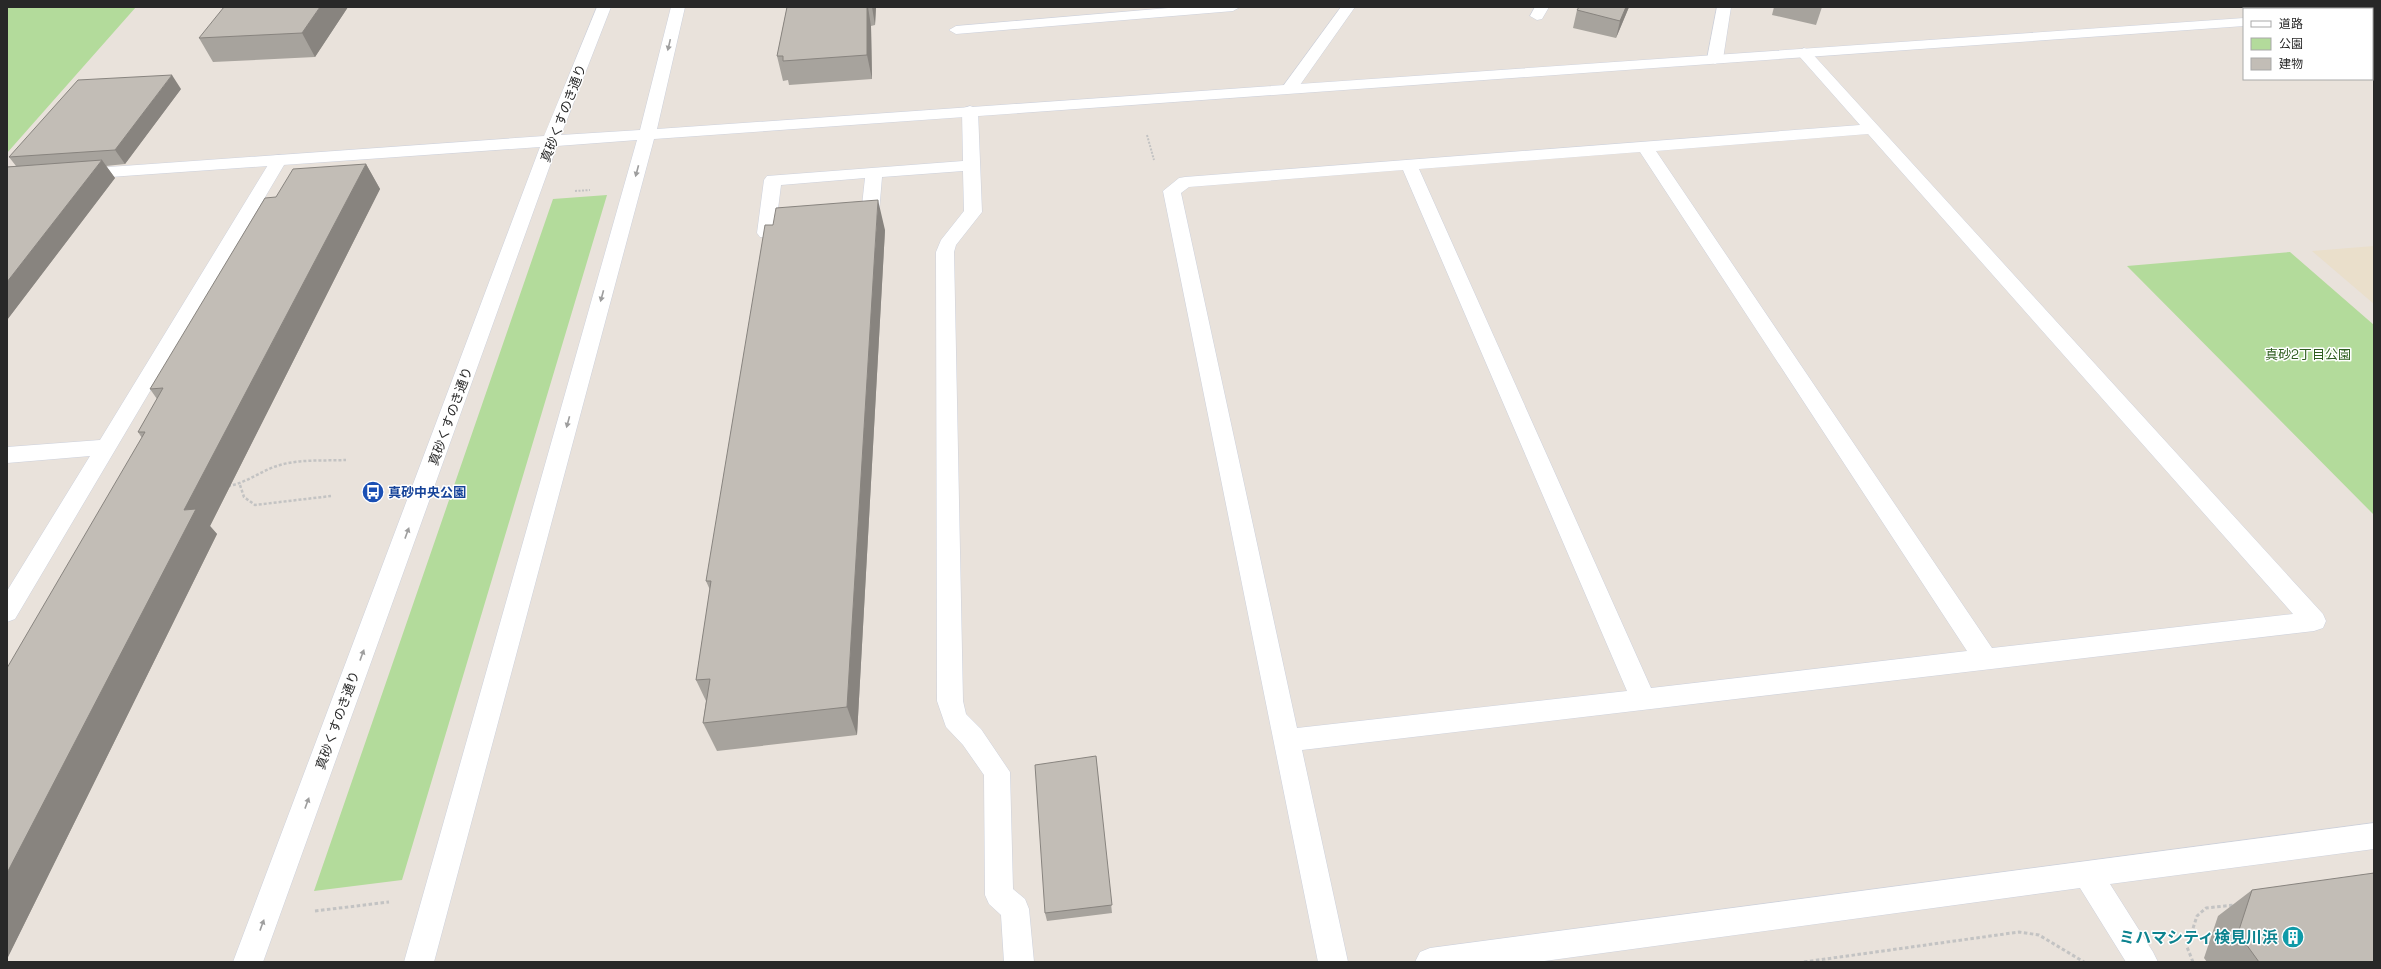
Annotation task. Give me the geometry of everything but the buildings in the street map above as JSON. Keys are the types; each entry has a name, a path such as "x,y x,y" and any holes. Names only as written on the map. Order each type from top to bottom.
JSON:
{"street":[{"name":"真砂くすのき通り","path":"248,962 551,140 604,7"},
{"path":"419,962 647,134 678,7"},
{"path":"956,30 1233,7"},
{"path":"1289,89 1348,7"},
{"path":"1715,59 1724,7"},
{"path":"62,176 551,140 2243,22"},
{"path":"1286,741 2314,621 1804,53"},
{"path":"970,111 973,212 947,244 945,252 950,701 956,719 972,737 996,772 999,895 1015,909 1018,962"},
{"path":"1333,962 1172,191 1185,182 1409,166 1872,129"},
{"path":"1645,147 1986,659"},
{"path":"7,612 279,160"},
{"path":"766,232 773,180 972,165"},
{"path":"1409,166 1643,699"},
{"path":"869,224 874,172"},
{"path":"7,455 106,447"},
{"path":"1430,962 2374,836"},
{"path":"2087,874 2143,962"}],"path":[{"path":"570,191 592,190"},
{"path":"224,487 240,485 260,472 282,464 346,460"},
{"path":"240,485 244,497 255,504 331,496"},
{"path":"312,911 396,901"},
{"path":"2192,962 2187,947 2197,916 2206,908 2236,904"},
{"path":"1804,962 2019,932 2038,935 2084,962"}],"shaded area":[{"path":"2374,246 2374,304 2312,251"}],"green space":[{"path":"7,7 136,7 7,153"},
{"path":"607,195 402,880 314,891 553,199"},
{"name":"真砂2丁目公園","path":"2290,252 2374,325 2374,515 2127,266"}],"place":[{"name":"真砂中央公園","path":"373,492"},
{"name":"ミハマシティ検見川浜","path":"2293,937"}]}
